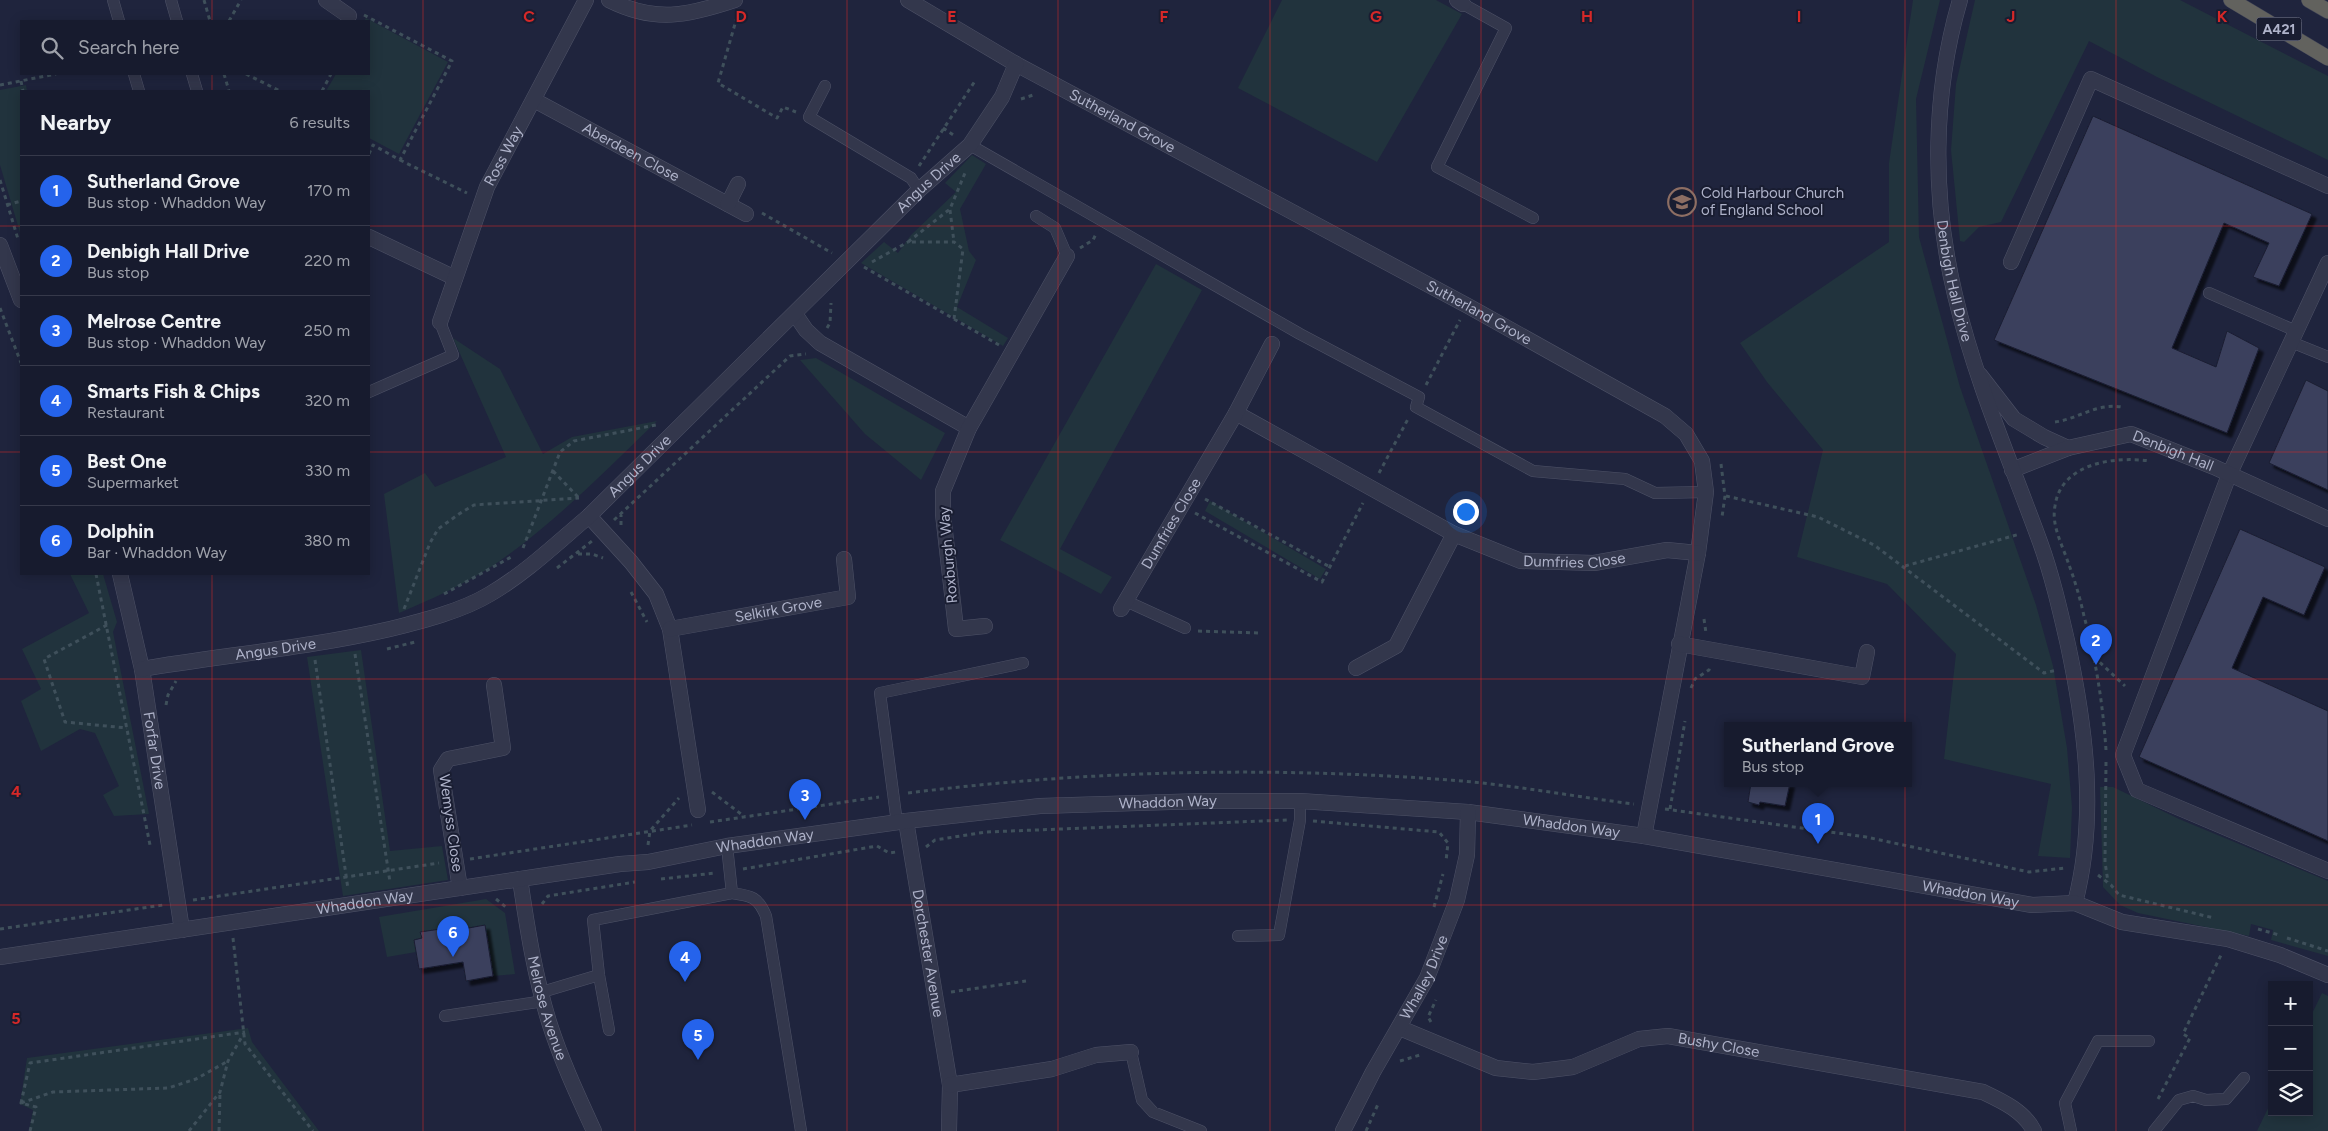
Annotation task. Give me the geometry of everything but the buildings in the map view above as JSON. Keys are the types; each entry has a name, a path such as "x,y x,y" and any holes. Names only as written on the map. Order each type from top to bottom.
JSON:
{"highway":[{"name":"A421","path":"2230,0 2328,58"},
{"name":"A421","path":"2309,0 2328,11"}],"street":[{"name":"Ross Way","path":"440,322 487,187 586,0"},
{"path":"609,0 631,11 667,16 737,5"},
{"name":"Sutherland Grove","path":"908,0 936,6 1016,64 1468,306 1665,416 1686,434 1702,461 1706,492 1698,553 1644,836"},
{"name":"Denbigh Hall Drive","path":"1960,0 1951,29 1940,96 1938,163 1944,236 1955,297 1976,370 2035,530 2060,612 2079,694 2087,772 2084,862 2075,903"},
{"path":"332,2 354,19"},
{"name":"Angus Drive","path":"142,669 353,638 427,620 489,595 535,562 589,516 849,260 915,184 970,145 1002,97 1016,64"},
{"path":"2011,262 2092,79 2328,186"},
{"name":"Aberdeen Close","path":"534,100 746,214"},
{"path":"728,204 738,184"},
{"path":"370,237 455,278"},
{"path":"0,245 20,297"},
{"name":"Roxburgh Way","path":"985,626 956,629 943,514 943,491 951,467 969,428 1067,256"},
{"path":"2328,262 2229,475 2123,755 2137,790 2328,871"},
{"path":"795,314 806,330 820,343 969,428"},
{"name":"Dumfries Close","path":"1123,605 1236,413 1272,344"},
{"path":"1976,370 2014,419 2044,437 2068,448"},
{"name":"Dumfries Close","path":"1236,413 1454,534 1521,561 1594,562 1667,550 1698,553"},
{"name":"Denbigh Hall","path":"2012,470 2068,448 2132,434 2328,519"},
{"path":"589,516 631,562 656,594 670,629 695,794 691,813"},
{"path":"1356,668 1396,646 1454,534"},
{"name":"Selkirk Grove","path":"670,629 848,597 844,559"},
{"name":"Forfar Drive","path":"120,575 142,669 182,930"},
{"path":"1680,644 1862,677 1867,652"},
{"name":"Wemyss Close","path":"460,888 441,770 448,759 503,748 494,685"},
{"name":"Whaddon Way","path":"0,958 620,864 648,862 727,846 901,822 1040,806 1203,801 1300,802 1468,812 1644,836 2032,905 2075,903 2122,922 2228,939 2280,955 2328,975"},
{"name":"Whalley Drive","path":"1343,1131 1373,1072 1427,978 1457,900 1466,855 1468,812"},
{"name":"Dorchester Avenue","path":"901,822 911,851 950,1084 949,1131"},
{"name":"Melrose Avenue","path":"520,879 525,914 550,1024 568,1073 594,1131"},
{"name":"Bushy Close","path":"1400,1028 1496,1068 1533,1072 1573,1067 1640,1038 1668,1036 1983,1092 2010,1105 2031,1125 2034,1131"},
{"path":"950,1084 1052,1069 1096,1055 1131,1052"}],"lane":[{"path":"113,0 120,20"},
{"path":"171,0 177,20"},
{"path":"1460,2 1506,28 1437,167 1533,218"},
{"path":"134,75 140,90"},
{"path":"192,75 197,90"},
{"path":"825,86 808,117 915,184"},
{"path":"970,145 1104,220 1300,334 1420,397 1416,407 1533,471 1625,479 1655,493 1706,492"},
{"path":"1036,216 1054,228 1067,256"},
{"path":"2209,293 2294,337 2328,357"},
{"path":"370,392 453,355 440,322"},
{"path":"1123,605 1185,628"},
{"path":"901,822 880,693 1023,663"},
{"path":"1238,936 1279,934 1300,820 1300,802"},
{"path":"727,846 732,893"},
{"path":"609,1030 599,975 593,920 732,893 750,896 761,903 766,916 801,1131"},
{"path":"445,1016 543,996 599,975"},
{"path":"2071,1131 2065,1103 2098,1041 2149,1041"},
{"path":"1131,1052 1142,1100 1153,1112 1201,1131"},
{"path":"2154,1131 2179,1100 2193,1096 2206,1100 2226,1100 2244,1078"}],"path":[{"path":"204,0 210,20"},
{"path":"230,20 241,0"},
{"path":"737,5 718,83 777,118 783,107 808,117"},
{"path":"354,19 363,15 452,61 400,160"},
{"path":"0,85 51,75"},
{"path":"224,75 229,90"},
{"path":"248,75 278,90"},
{"path":"323,90 330,75"},
{"path":"21,81 23,90"},
{"path":"915,184 975,81"},
{"path":"1018,100 1030,95 1041,94"},
{"path":"370,144 482,201"},
{"path":"370,152 373,145"},
{"path":"0,180 18,240"},
{"path":"7,205 20,201"},
{"path":"950,209 954,242"},
{"path":"746,214 759,211 834,254 828,261"},
{"path":"1067,256 1093,240 1104,220"},
{"path":"849,260 864,267 908,242"},
{"path":"0,308 20,360"},
{"path":"1451,316 1469,325"},
{"path":"954,320 1012,353"},
{"path":"2047,424 2070,419 2091,409 2122,407"},
{"path":"523,548 560,452 574,441 657,425"},
{"path":"1718,460 1722,467 1725,496 1720,525"},
{"path":"2108,883 2104,862 2107,795 2104,716 2094,657 2082,608 2055,524 2054,507 2063,484 2071,476 2093,464 2125,460 2156,462"},
{"path":"553,471 579,498 589,516"},
{"path":"1190,491 1330,567"},
{"path":"1706,492 1818,517 1874,545 1905,566 2044,673 2072,666"},
{"path":"411,609 403,612 430,543 438,530 474,505 579,498"},
{"path":"1905,566 2035,530"},
{"path":"435,598 504,562 529,544"},
{"path":"577,554 592,554 603,558 609,564"},
{"path":"96,575 151,850"},
{"path":"630,590 649,625"},
{"path":"1691,689 1695,679 1709,670 1713,641 1704,631 1706,610"},
{"path":"107,625 44,660 64,722 128,728"},
{"path":"1185,628 1196,631 1258,633"},
{"path":"353,638 392,898"},
{"path":"312,644 350,905"},
{"path":"2094,657 2125,686"},
{"path":"1670,809 1686,717"},
{"path":"695,794 712,792"},
{"path":"648,848 650,831 681,796 683,806"},
{"path":"686,826 691,813"},
{"path":"658,879 730,871 877,846 889,853 911,851 925,848 935,840 986,832 1300,820 1439,832 1448,843 1446,864 1432,912"},
{"path":"488,896 505,904 512,915 525,914 541,912 542,902 548,896 642,881"},
{"path":"158,896 160,905"},
{"path":"223,937 233,936 245,1044 312,1131"},
{"path":"2156,1104 2190,1038 2183,1034 2228,939"},
{"path":"936,994 1026,981"},
{"path":"219,1131 220,1092 228,1061 245,1032"},
{"path":"21,1103 30,1063 245,1032"},
{"path":"21,1103 53,1092 168,1088 196,1079 228,1061"},
{"path":"189,1131 220,1092"},
{"path":"21,1103 36,1107 30,1131"}],"shaded area":[{"path":"1282,0 1436,0 1462,14 1377,162 1238,88"},
{"path":"1913,0 1940,0 1916,99 1919,237 1960,387 2036,605 2053,666 2067,748 2072,807 2070,858 2038,856 2051,784 1944,759 1956,654 1887,584 1797,557 1823,450 1767,382 1740,343 1889,242 1889,163"},
{"path":"1975,0 2180,0 2328,76 2328,160 2157,77 2089,41 2001,222 1979,227 1964,242 1960,241 1951,150 1956,84"},
{"path":"370,20 448,62 399,154 370,139 370,90 327,90 335,75 370,75"},
{"path":"26,85 27,90 20,90 20,233 0,165 0,90"},
{"path":"972,155 986,164 960,209 969,251 976,260 957,307 1008,338 1003,346 861,263 884,242 898,253 911,235 956,192 945,183"},
{"path":"1156,264 1202,290 1060,549 1112,577 1101,594 1000,540"},
{"path":"453,338 500,369 543,454 572,437 657,421 577,498 513,551 469,580 399,613 384,494 425,473 435,487 506,457"},
{"path":"816,358 945,433 921,480 865,434 800,360"},
{"path":"1210,501 1326,569 1320,579 1205,511"},
{"path":"70,575 103,575 117,622 113,632 149,814 114,816 103,795 119,786 95,733 80,729 41,751 21,701 41,689 22,649 89,613"},
{"path":"361,650 390,851 442,846 448,880 343,896 307,657"},
{"path":"2100,787 2113,787 2179,819 2328,881 2328,956 2271,940 2273,930 2251,924 2249,936 2138,913 2120,905 2103,887"},
{"path":"486,899 505,913 515,974 493,976 484,925 458,929 458,934 441,937 440,929 421,932 422,938 414,940 416,952 387,957 379,917"},
{"path":"2322,993 2328,996 2328,1131 2257,1131 2268,1108 2268,1116 2313,1116 2313,1012"},
{"path":"248,1028 252,1042 319,1131 29,1131 33,1110 20,1104 27,1058"}],"place":[{"name":"Cold Harbour Church of England School","path":"1682,202"},
{"name":"Denbigh Hall Drive","path":"2096,665"},
{"name":"Melrose Centre","path":"805,820"},
{"name":"Sutherland Grove","path":"1818,844"},
{"name":"Dolphin","path":"453,957"},
{"name":"Smarts Fish & Chips","path":"685,982"},
{"name":"Best One","path":"698,1060"}]}
